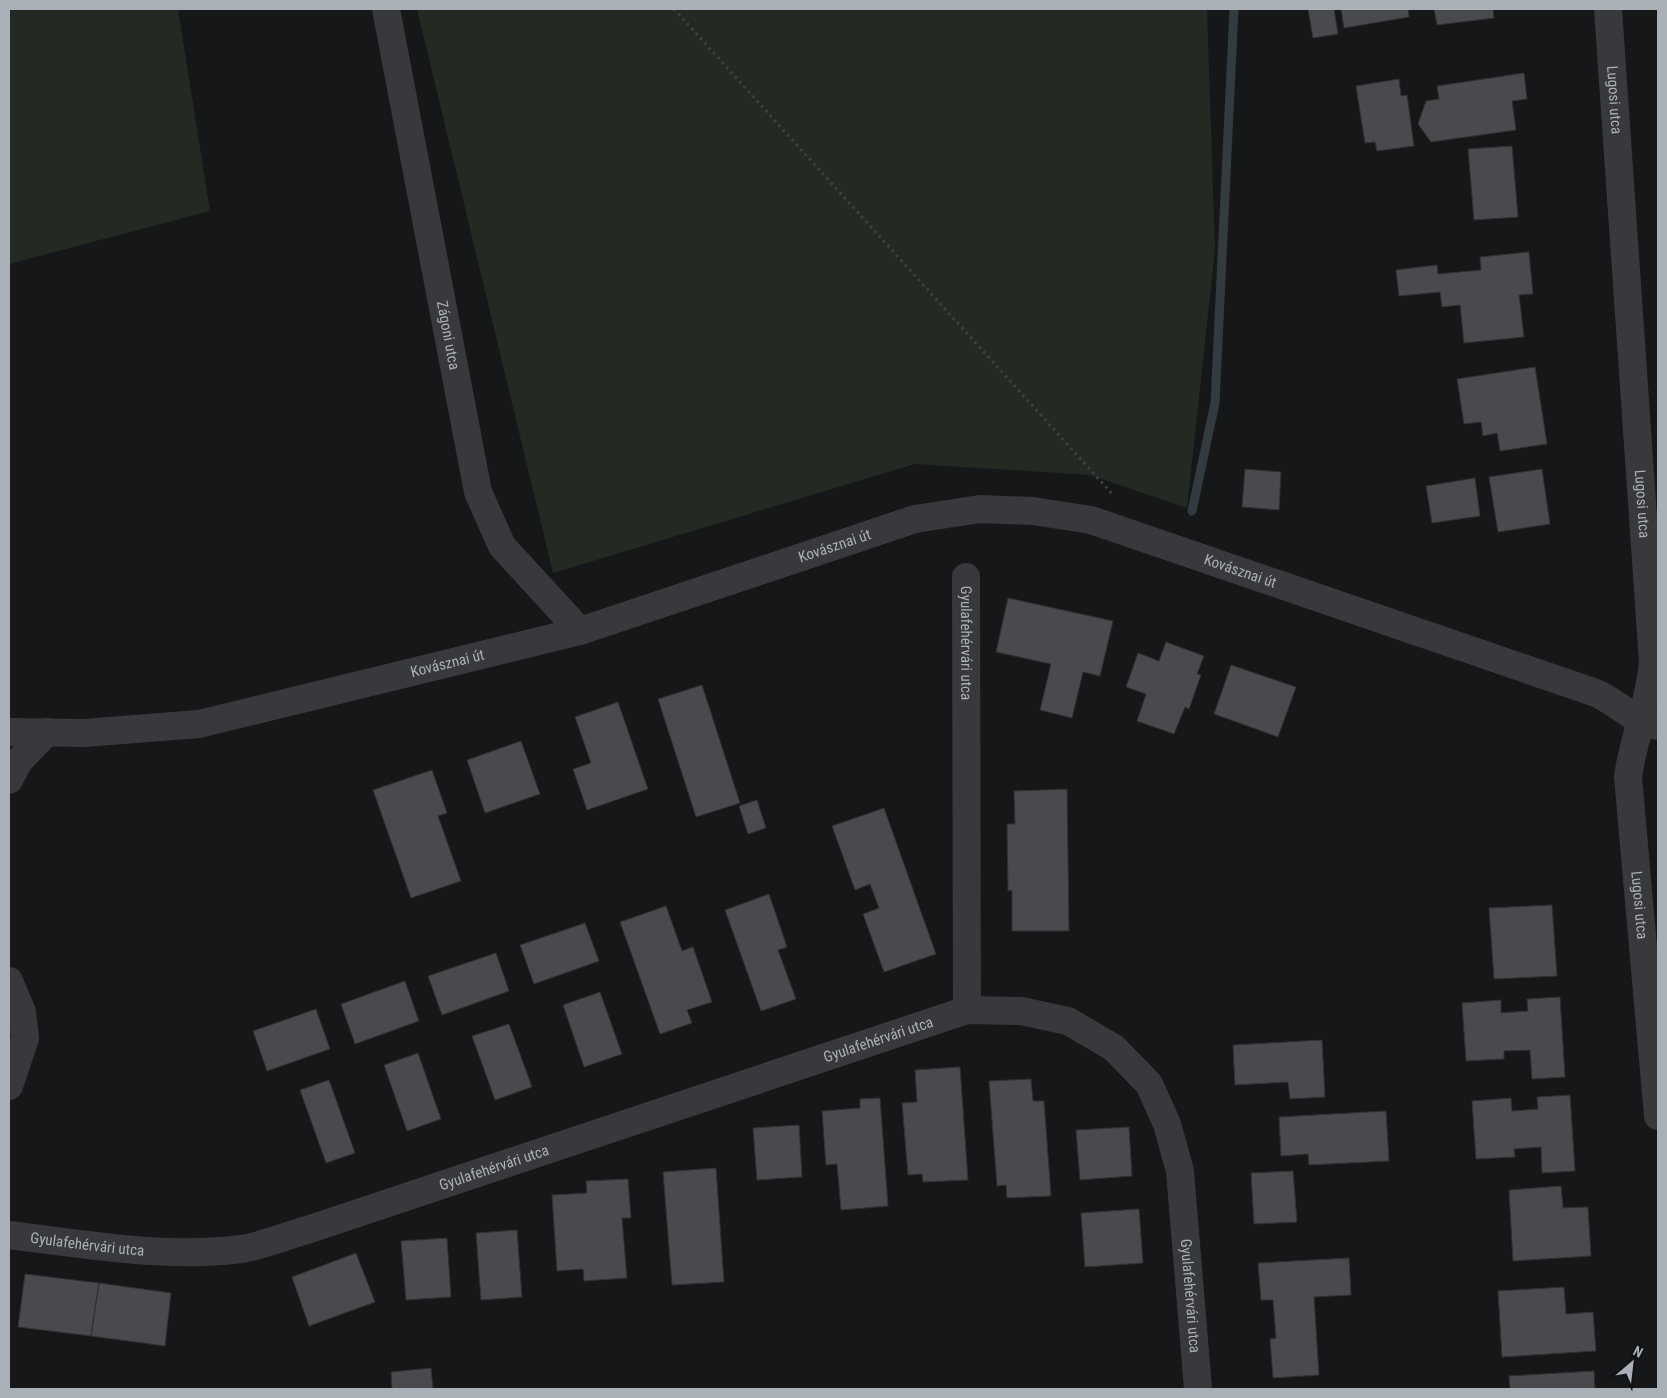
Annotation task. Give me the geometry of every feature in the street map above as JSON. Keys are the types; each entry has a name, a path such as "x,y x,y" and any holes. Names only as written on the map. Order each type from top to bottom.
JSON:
{"street":[{"name":"Zágoni utca","path":"386,9 478,492 502,546 580,631"},
{"name":"Lugosi utca","path":"1608,9 1653,662 1650,724 1631,755 1628,777 1658,1116"},
{"name":"Kovásznai út","path":"9,732 84,733 199,724 580,631 915,519 980,509 1033,511 1091,520 1587,690 1609,699 1650,724"},
{"name":"Gyulafehérvári utca","path":"966,577 967,1010"},
{"path":"9,780 19,762 46,732"},
{"path":"9,981 22,1012 24,1038 9,1086"},
{"name":"Gyulafehérvári utca","path":"9,1235 135,1250 187,1253 242,1248 307,1230 967,1010 1020,1011 1068,1021 1114,1048 1149,1084 1167,1124 1180,1172 1198,1389"}],"path":[{"path":"674,9 1118,500"}],"shaded area":[{"path":"9,9 178,9 210,211 9,264"},
{"path":"417,9 1207,9 1215,250 1187,508 1090,475 915,464 553,573"}],"building":[{"path":"1308,9 1334,9 1338,34 1313,38"},
{"path":"1341,9 1408,9 1409,17 1344,28"},
{"path":"1434,9 1493,9 1494,18 1437,25"},
{"path":"1524,73 1527,99 1512,101 1516,130 1431,142 1418,124 1426,101 1439,99 1437,86"},
{"path":"1399,79 1401,96 1407,95 1414,146 1377,151 1375,142 1365,143 1356,86"},
{"path":"1512,146 1518,217 1474,220 1468,149"},
{"path":"1529,252 1533,294 1519,295 1524,337 1464,343 1460,305 1442,307 1440,292 1399,296 1396,270 1437,265 1438,274 1481,270 1480,257"},
{"path":"1535,367 1547,444 1500,451 1497,433 1483,436 1481,422 1464,424 1457,379"},
{"path":"1245,469 1281,472 1279,510 1242,507"},
{"path":"1542,469 1550,524 1498,532 1489,477"},
{"path":"1475,478 1480,516 1432,523 1426,486"},
{"path":"1008,598 1113,621 1100,676 1083,672 1072,718 1040,710 1051,664 996,652"},
{"path":"1166,642 1204,656 1197,674 1201,675 1189,709 1185,707 1174,734 1137,721 1146,694 1126,687 1138,653 1159,661"},
{"path":"1231,665 1296,687 1278,737 1214,714"},
{"path":"702,685 740,803 696,817 658,699"},
{"path":"618,702 648,789 587,810 573,769 591,763 575,717"},
{"path":"521,741 540,794 485,813 467,760"},
{"path":"432,770 447,813 438,816 461,881 411,898 373,790"},
{"path":"1067,789 1069,931 1012,931 1012,890 1008,891 1007,824 1015,824 1014,791"},
{"path":"757,800 766,828 748,834 739,806"},
{"path":"884,808 936,954 884,972 863,914 879,908 870,884 855,890 832,826"},
{"path":"769,894 787,947 778,950 796,999 761,1011 725,910"},
{"path":"1552,905 1557,976 1494,979 1489,908"},
{"path":"666,906 682,951 693,947 712,1002 687,1010 692,1023 660,1034 620,922"},
{"path":"585,923 599,961 534,984 520,945"},
{"path":"496,953 509,991 442,1015 428,976"},
{"path":"405,981 419,1021 355,1044 341,1004"},
{"path":"600,992 622,1054 584,1067 563,1005"},
{"path":"1560,997 1565,1077 1532,1079 1530,1050 1504,1051 1504,1059 1466,1061 1462,1003 1501,1000 1501,1013 1528,1011 1527,999"},
{"path":"316,1009 330,1049 267,1071 253,1031"},
{"path":"509,1024 532,1087 495,1100 472,1036"},
{"path":"1322,1040 1325,1097 1290,1099 1288,1082 1235,1085 1233,1045"},
{"path":"418,1053 441,1119 407,1131 384,1065"},
{"path":"960,1067 968,1180 923,1182 922,1174 908,1175 902,1103 917,1102 915,1070"},
{"path":"1031,1079 1033,1101 1044,1101 1051,1196 1007,1198 1006,1185 997,1186 989,1081"},
{"path":"329,1080 355,1153 326,1163 300,1090"},
{"path":"1570,1095 1575,1171 1542,1173 1541,1147 1514,1149 1515,1157 1476,1159 1472,1101 1511,1098 1512,1111 1538,1109 1537,1097"},
{"path":"880,1098 888,1206 841,1210 837,1164 826,1165 822,1111 860,1108 860,1099"},
{"path":"1386,1111 1389,1161 1309,1165 1308,1154 1281,1156 1279,1117"},
{"path":"799,1125 802,1177 757,1180 753,1128"},
{"path":"1129,1127 1132,1176 1080,1180 1076,1130"},
{"path":"716,1168 724,1282 672,1285 663,1172"},
{"path":"1293,1171 1297,1222 1254,1224 1251,1173"},
{"path":"628,1179 631,1218 622,1218 627,1278 584,1281 583,1269 557,1271 552,1195 587,1193 586,1181"},
{"path":"1561,1186 1563,1208 1588,1207 1591,1256 1513,1261 1509,1190"},
{"path":"1139,1209 1143,1263 1085,1267 1081,1213"},
{"path":"517,1230 522,1297 481,1300 476,1233"},
{"path":"447,1238 451,1297 406,1300 401,1241"},
{"path":"356,1253 375,1302 309,1326 292,1277"},
{"path":"1349,1258 1351,1295 1314,1297 1319,1375 1273,1378 1270,1339 1276,1338 1273,1300 1261,1300 1258,1263"},
{"path":"25,1274 99,1283 91,1336 18,1327"},
{"path":"99,1283 171,1293 165,1346 91,1336"},
{"path":"1564,1287 1566,1314 1593,1312 1596,1351 1502,1357 1498,1291"},
{"path":"431,1368 433,1389 392,1389 391,1372"},
{"path":"1594,1371 1595,1389 1510,1389 1509,1376"}],"waterway":[{"path":"1192,511 1215,403 1234,9"}]}
